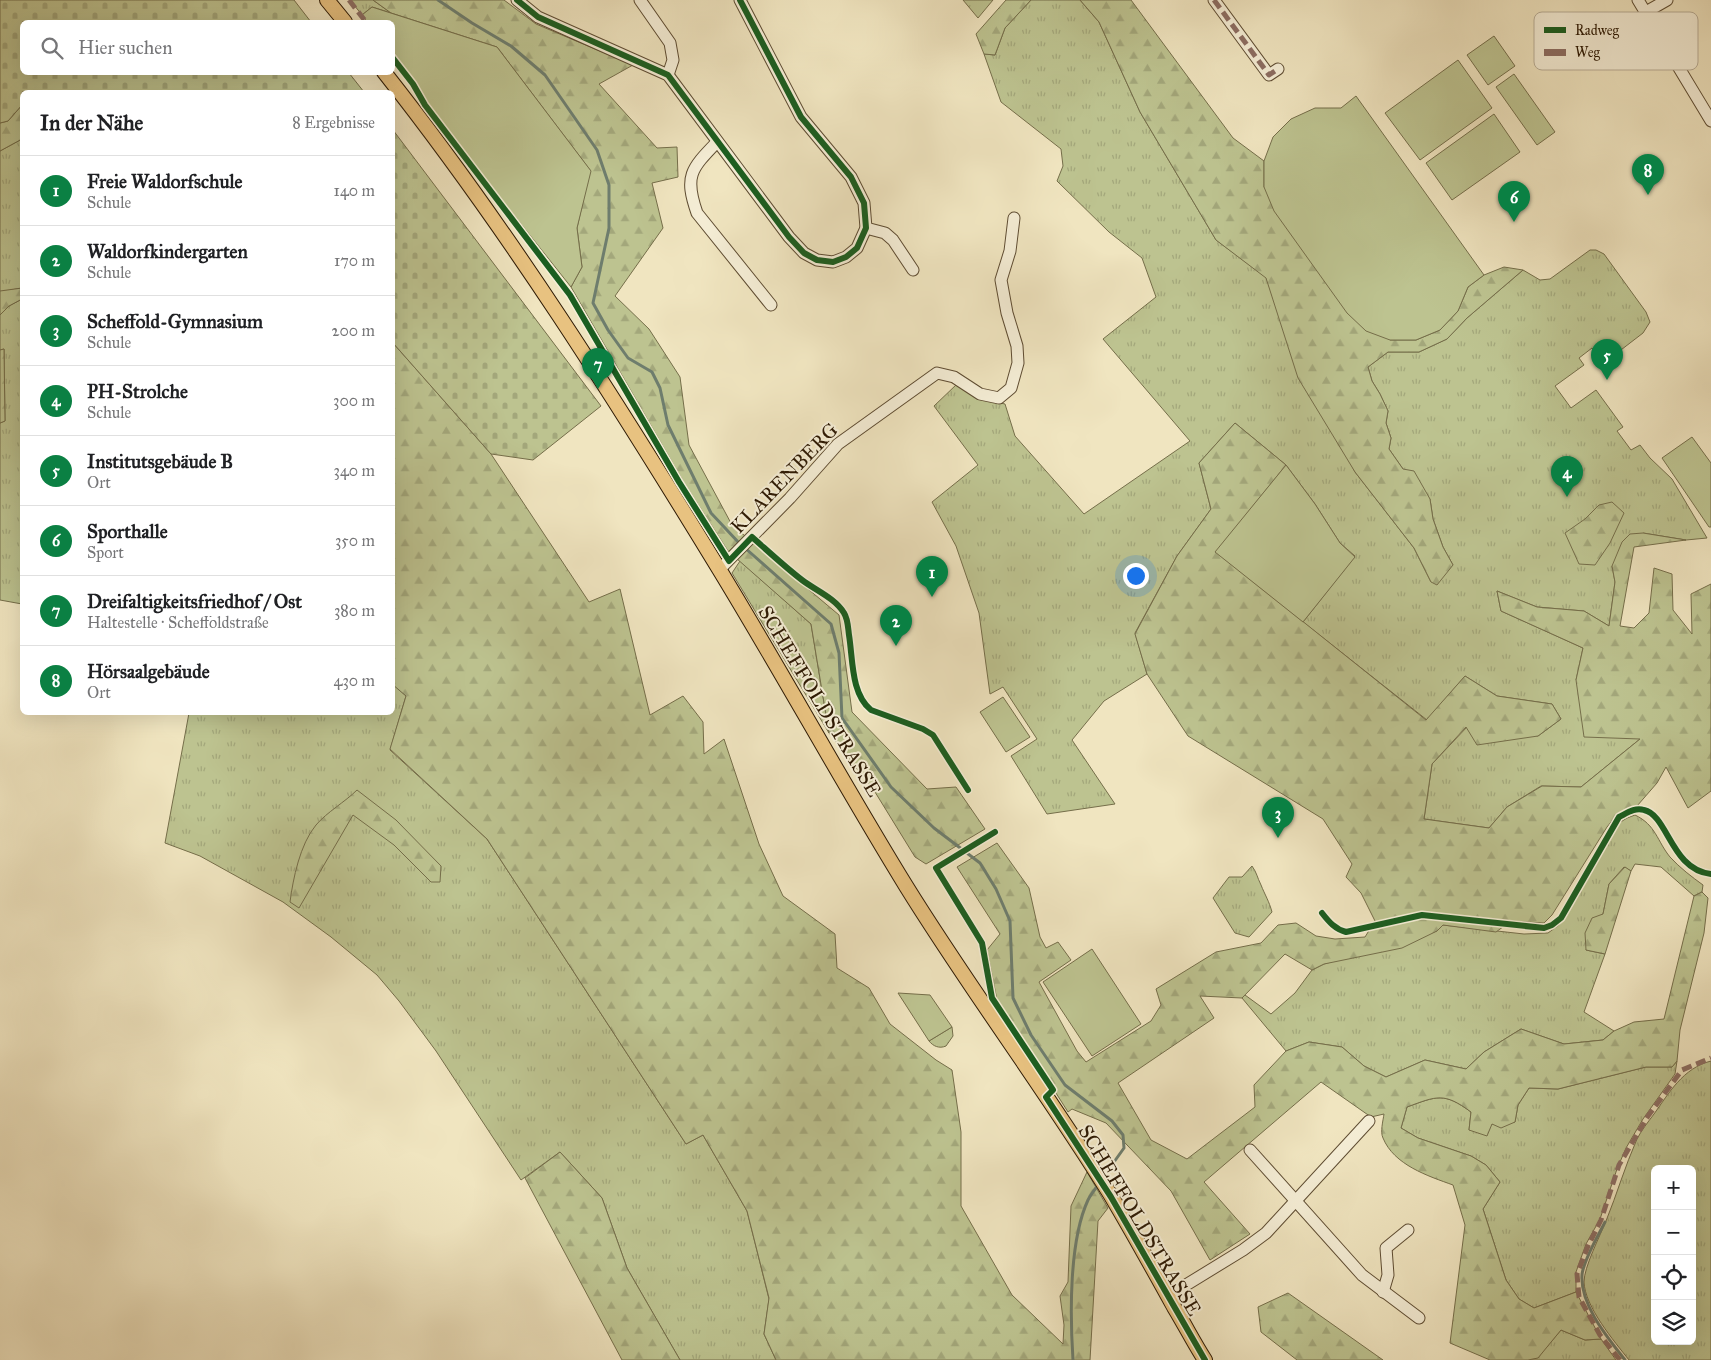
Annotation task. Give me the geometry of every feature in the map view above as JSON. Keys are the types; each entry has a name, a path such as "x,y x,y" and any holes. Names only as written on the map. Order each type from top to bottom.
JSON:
{"main road":[{"path":"327,0 342,20"},
{"name":"SCHEFFOLDSTRASSE","path":"386,75 422,121 553,306 724,566 906,885 975,994 1046,1096 1111,1196 1205,1360"}],"street":[{"path":"517,0 538,17 668,75 716,142 789,237 804,253 817,260 833,262 846,257 857,248 866,228 864,203 851,177 801,117 740,0"},
{"path":"640,0 670,43 673,60 668,75"},
{"path":"1214,0 1269,75 1278,69"},
{"path":"1638,0 1646,12 1667,0"},
{"path":"1681,70 1711,121"},
{"path":"716,142 697,163 689,180 696,214 771,306"},
{"name":"KLARENBERG","path":"724,566 790,498 838,444 937,373 954,377 980,394 999,398 1011,388 1018,363 1017,346 1006,312 1001,280 1010,251 1014,218"},
{"path":"866,228 885,233 893,240 913,270"},
{"path":"1168,1296 1243,1250 1266,1233 1370,1121"},
{"path":"1250,1150 1362,1275 1419,1318"},
{"path":"1383,1292 1388,1275 1386,1248 1408,1230"}],"green space":[{"path":"0,0 294,0 309,20 20,20 20,75 351,75 362,90 20,90 20,107 8,121 0,123"},
{"path":"350,0 373,0 391,13 372,7 362,15"},
{"path":"373,0 504,0 536,24 633,65 599,84 657,148 677,147 678,177 652,183 663,228 615,296 649,329 680,377 689,445 732,525 839,615 852,712 927,789 956,787 985,829 926,864 915,857 875,792 829,733 811,624 728,551 683,481 571,287 582,267 577,228 590,170 497,47 391,13"},
{"path":"963,0 993,0 978,18"},
{"path":"1006,0 1031,0 1005,28 995,55 984,54 976,34"},
{"path":"1031,0 1080,0 1099,22 1140,112 1216,240 1266,277 1279,315 1355,472 1414,548 1431,582 1453,565 1443,547 1433,519 1430,499 1403,469 1389,449 1391,438 1386,423 1388,411 1372,381 1368,367 1388,352 1419,352 1447,339 1467,318 1523,270 1540,280 1550,279 1590,250 1596,250 1604,254 1646,312 1650,322 1643,333 1604,363 1592,348 1579,358 1584,365 1555,386 1571,408 1596,390 1623,427 1617,431 1631,450 1640,445 1650,458 1672,479 1707,538 1686,540 1643,533 1612,566 1615,582 1609,626 1584,611 1537,607 1497,591 1501,611 1583,648 1576,680 1640,739 1581,787 1541,786 1507,807 1489,828 1424,819 1432,764 1467,727 1538,736 1561,719 1552,704 1497,696 1465,676 1427,720 1303,622 1355,556 1340,543 1315,504 1286,465 1235,423 1199,463 1211,509 1177,556 1135,633 1147,674 1104,701 1072,740 1115,804 1047,814 1011,756 1037,739 1003,687 990,694 979,613 956,546 932,502 978,465 934,406 957,384 978,398 1005,404 1015,436 1084,514 1190,441 1103,339 1156,297 1142,258 1109,232 1057,181 1063,166 1061,149 1001,102 984,54 995,55 1005,28"},
{"path":"1080,0 1131,0 1233,138 1264,161 1264,187 1390,340 1416,340 1440,330 1458,311 1468,287 1484,275 1504,267 1523,270 1467,318 1447,339 1419,352 1388,352 1368,367 1372,381 1388,411 1386,423 1391,438 1389,449 1403,469 1414,471 1430,499 1433,519 1443,547 1453,565 1437,585 1431,582 1414,548 1355,472 1298,378 1266,278 1216,240 1140,112 1099,22"},
{"path":"372,7 497,47 591,171 577,228 582,267 571,287 429,108 395,60 395,20 366,20 362,15"},
{"path":"1494,36 1515,66 1488,85 1467,55"},
{"path":"1458,60 1492,108 1420,160 1385,113"},
{"path":"1514,74 1555,132 1537,145 1496,87"},
{"path":"1356,96 1484,275 1468,287 1458,311 1440,330 1416,340 1390,340 1366,331 1347,313 1274,211 1264,187 1264,161 1273,137 1291,119 1315,108 1341,108"},
{"path":"20,107 20,140 0,151 0,123 8,121"},
{"path":"1494,114 1520,152 1452,200 1426,163"},
{"path":"395,133 601,406 533,460 491,454 395,345"},
{"path":"20,140 20,288 0,292 0,151"},
{"path":"20,288 20,300 9,306 0,315 0,291"},
{"path":"20,300 20,604 0,600 0,423 5,421 4,349 0,350 0,315 9,306"},
{"path":"395,345 491,454 589,602 620,589 650,715 683,696 703,722 704,754 724,739 759,844 783,896 835,934 837,968 869,988 890,1024 936,1060 952,1070 961,1132 961,1206 1012,1295 1063,1344 1064,1325 1060,1296 1068,1282 1071,1206 1087,1172 1108,1208 1098,1221 1090,1360 776,1360 764,1334 769,1298 747,1211 703,1135 686,1144 487,839 390,749 406,696 395,687"},
{"path":"4,349 5,421 0,423 0,350"},
{"path":"1235,423 1286,465 1216,552 1426,720 1465,676 1497,696 1552,704 1561,719 1538,736 1477,745 1466,727 1432,764 1424,819 1489,828 1507,807 1542,786 1581,787 1640,739 1584,737 1576,680 1583,648 1501,611 1497,591 1537,607 1584,611 1609,626 1615,582 1612,566 1622,542 1630,534 1643,533 1686,540 1634,547 1620,626 1634,628 1649,613 1654,568 1672,574 1673,610 1692,634 1691,594 1711,584 1711,791 1688,808 1666,767 1657,783 1637,806 1615,817 1607,827 1552,915 1544,923 1511,921 1496,932 1443,925 1437,931 1402,948 1324,964 1312,970 1285,954 1242,998 1200,996 1214,1018 1118,1083 1151,1140 1187,1159 1255,1107 1254,1085 1286,1051 1309,1042 1342,1047 1364,1066 1386,1077 1425,1060 1466,1069 1484,1052 1521,1029 1564,1044 1603,1040 1614,1031 1634,1022 1664,1019 1694,896 1702,892 1708,898 1704,933 1680,1030 1677,1061 1672,1067 1646,1067 1558,1089 1529,1088 1518,1105 1515,1122 1501,1128 1492,1124 1487,1136 1469,1130 1471,1112 1454,1101 1440,1098 1433,1098 1407,1107 1401,1128 1418,1138 1471,1156 1486,1165 1500,1182 1483,1209 1506,1280 1519,1299 1534,1308 1576,1292 1601,1339 1585,1340 1561,1330 1538,1358 1528,1360 1490,1360 1450,1343 1465,1225 1453,1185 1413,1168 1395,1155 1382,1136 1384,1114 1371,1117 1321,1082 1204,1182 1250,1234 1210,1260 1171,1191 1106,1123 1072,1109 1068,1112 997,1000 987,950 1000,934 957,867 997,843 1029,888 1040,937 1046,948 1058,942 1071,960 1039,982 1077,1051 1086,1062 1151,1021 1161,1005 1156,989 1216,952 1261,943 1278,925 1296,923 1316,936 1335,939 1365,937 1375,921 1361,893 1346,877 1352,864 1323,819 1188,736 1147,674 1135,634 1177,556 1211,509 1199,463"},
{"path":"1692,437 1711,463 1711,527 1709,527 1662,458"},
{"path":"1286,465 1315,504 1340,543 1355,557 1303,622 1215,552"},
{"path":"1612,502 1624,513 1610,543 1595,565 1579,564 1565,533 1585,519 1599,505"},
{"path":"740,561 811,624 829,733 732,573"},
{"path":"395,686 406,696 390,750 487,839 686,1144 703,1135 747,1211 769,1299 764,1334 776,1360 680,1360 627,1268 602,1198 560,1152 521,1180 436,1051 377,975 331,937 283,902 200,856 165,843 189,715 395,715"},
{"path":"1003,697 1030,737 1006,752 980,712"},
{"path":"357,790 396,820 441,866 440,882 431,882 394,845 353,815 299,908 290,902 295,873 310,833 320,820"},
{"path":"1635,815 1652,828 1670,857 1703,885 1702,892 1694,896 1661,867 1635,864 1631,871 1624,867 1609,884 1603,914 1586,950 1605,954 1584,1012 1614,1031 1603,1040 1564,1044 1521,1029 1484,1052 1466,1069 1425,1060 1386,1077 1364,1066 1342,1047 1309,1042 1286,1051 1242,998 1245,995 1271,1014 1295,993 1312,970 1324,964 1437,931 1443,925 1524,934 1548,933 1559,925 1619,823"},
{"path":"1252,866 1272,912 1249,937 1235,933 1213,898 1229,877 1242,877"},
{"path":"1625,867 1631,871 1605,954 1586,950 1585,933 1592,918 1603,914 1609,884"},
{"path":"1092,949 1141,1024 1092,1056 1043,982"},
{"path":"898,993 930,995 952,1027 929,1041"},
{"path":"952,1027 953,1036 946,1046 936,1046 929,1041"},
{"path":"1677,1061 1675,1074 1643,1119 1626,1148 1600,1219 1586,1244 1576,1272 1576,1292 1534,1308 1519,1299 1506,1280 1483,1209 1500,1182 1486,1165 1471,1156 1418,1138 1401,1128 1407,1107 1433,1098 1454,1101 1471,1112 1469,1130 1492,1124 1515,1122 1518,1105 1529,1088 1558,1089 1646,1067 1672,1067"},
{"path":"1711,1061 1711,1360 1629,1360 1608,1334 1589,1302 1584,1282 1585,1276 1589,1260 1639,1136 1665,1098 1692,1069"},
{"path":"560,1152 602,1198 627,1268 680,1360 622,1360 525,1178"},
{"path":"1288,1293 1383,1360 1297,1360 1261,1332 1258,1307"},
{"path":"1561,1330 1585,1340 1601,1339 1616,1360 1528,1360 1538,1357"}],"waterway":[{"path":"438,0 511,46 545,75 597,150 609,185 609,228 593,303 608,330 628,358 652,372 660,388 668,425 711,513 740,544"},
{"path":"745,548 831,624 839,653 842,718 891,787 934,828 980,863 996,889 1010,921 1013,998 1031,1035 1065,1085 1112,1121 1123,1135 1124,1148 1104,1176"},
{"path":"1073,1360 1071,1300 1077,1236 1088,1200 1099,1184"},
{"path":"1605,1222 1585,1263 1582,1275 1583,1286 1585,1298 1596,1320 1625,1360"}],"marked path":[{"path":"349,0 364,20"},
{"path":"1214,0 1269,75 1278,69"},
{"path":"1620,1360 1600,1335 1579,1297 1577,1274 1601,1220 1619,1165 1648,1116 1682,1070 1711,1058"}],"cycle path":[{"path":"517,0 538,17 668,75 789,237 804,253 817,260 833,262 846,257 857,248 866,228 864,203 851,177 801,117 740,0"},
{"path":"395,61 413,84 425,105 570,295 679,482 729,561 752,537 807,584 835,603 846,618 856,686 864,703 871,710 923,729 933,735 968,790"},
{"path":"1322,913 1332,925 1346,932 1422,915 1544,928 1561,918 1619,817 1637,809 1652,814 1687,863 1698,870 1711,874"},
{"path":"995,832 936,868 982,943 992,998 1053,1090 1046,1097 1111,1197 1205,1360"}],"place":[{"name":"Hörsaalgebäude","path":"1648,195"},
{"name":"Sporthalle","path":"1514,222"},
{"name":"Institutsgebäude B","path":"1607,380"},
{"name":"Dreifaltigkeitsfriedhof / Ost","path":"598,389"},
{"name":"PH-Strolche","path":"1567,497"},
{"name":"Freie Waldorfschule","path":"932,597"},
{"name":"Waldorfkindergarten","path":"896,646"},
{"name":"Scheffold-Gymnasium","path":"1278,838"}]}
